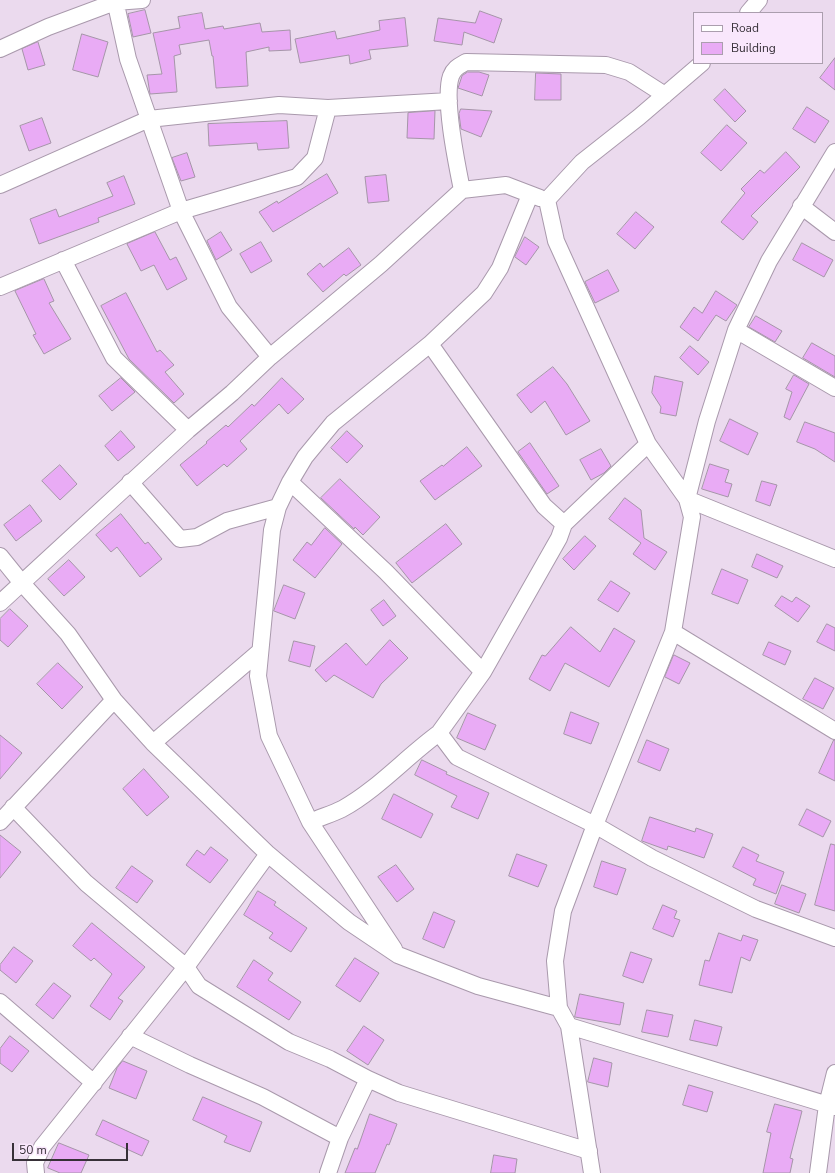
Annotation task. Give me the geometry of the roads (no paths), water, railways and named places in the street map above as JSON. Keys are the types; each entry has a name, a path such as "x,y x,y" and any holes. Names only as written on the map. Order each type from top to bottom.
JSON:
{"street":[{"path":"0,49 48,27 115,1 142,0"},
{"path":"749,12 759,0"},
{"path":"115,1 128,59 181,211 229,307 270,357"},
{"path":"462,190 456,160 449,101 451,77 457,67 466,62 606,65 629,72 665,95"},
{"path":"547,200 582,162 701,64"},
{"path":"0,185 149,119 279,105 328,108 449,101"},
{"path":"0,287 181,211 297,177 314,158 328,108"},
{"path":"687,499 708,421 736,330 769,261 835,152"},
{"path":"0,603 21,582 188,430 232,393 270,357 381,264 462,190 506,185 547,200"},
{"path":"398,955 310,822 269,736 258,676 259,652 272,530 278,507 290,482 305,457 333,423 430,344 484,293 500,268 530,195"},
{"path":"547,200 556,241 648,444 687,499 692,517 673,632 595,825 563,911 554,961 560,1008 569,1026 592,1173"},
{"path":"801,206 835,232"},
{"path":"63,260 114,358 188,430"},
{"path":"736,330 835,388"},
{"path":"430,344 544,506 564,524"},
{"path":"310,822 342,809 377,784 415,751 439,733 483,672 559,538 564,524 648,444"},
{"path":"130,482 180,539 197,538 228,521 278,507"},
{"path":"290,482 386,572 483,672"},
{"path":"687,499 835,559"},
{"path":"0,556 21,582 68,634 114,700 153,743 268,854 349,922 398,955 478,986 560,1008"},
{"path":"673,632 835,730"},
{"path":"153,743 259,652"},
{"path":"0,822 114,700"},
{"path":"439,733 457,757 595,825 652,858 756,909 835,938"},
{"path":"13,807 86,883 186,967 199,986 289,1042 330,1059 399,1093 589,1151"},
{"path":"36,1173 35,1163 42,1147 186,967 268,854"},
{"path":"0,1002 94,1083"},
{"path":"569,1026 831,1106"},
{"path":"130,1036 190,1066 263,1097 340,1138"},
{"path":"818,1173 831,1106 835,1073"},
{"path":"328,1173 340,1138 368,1079"}]}
